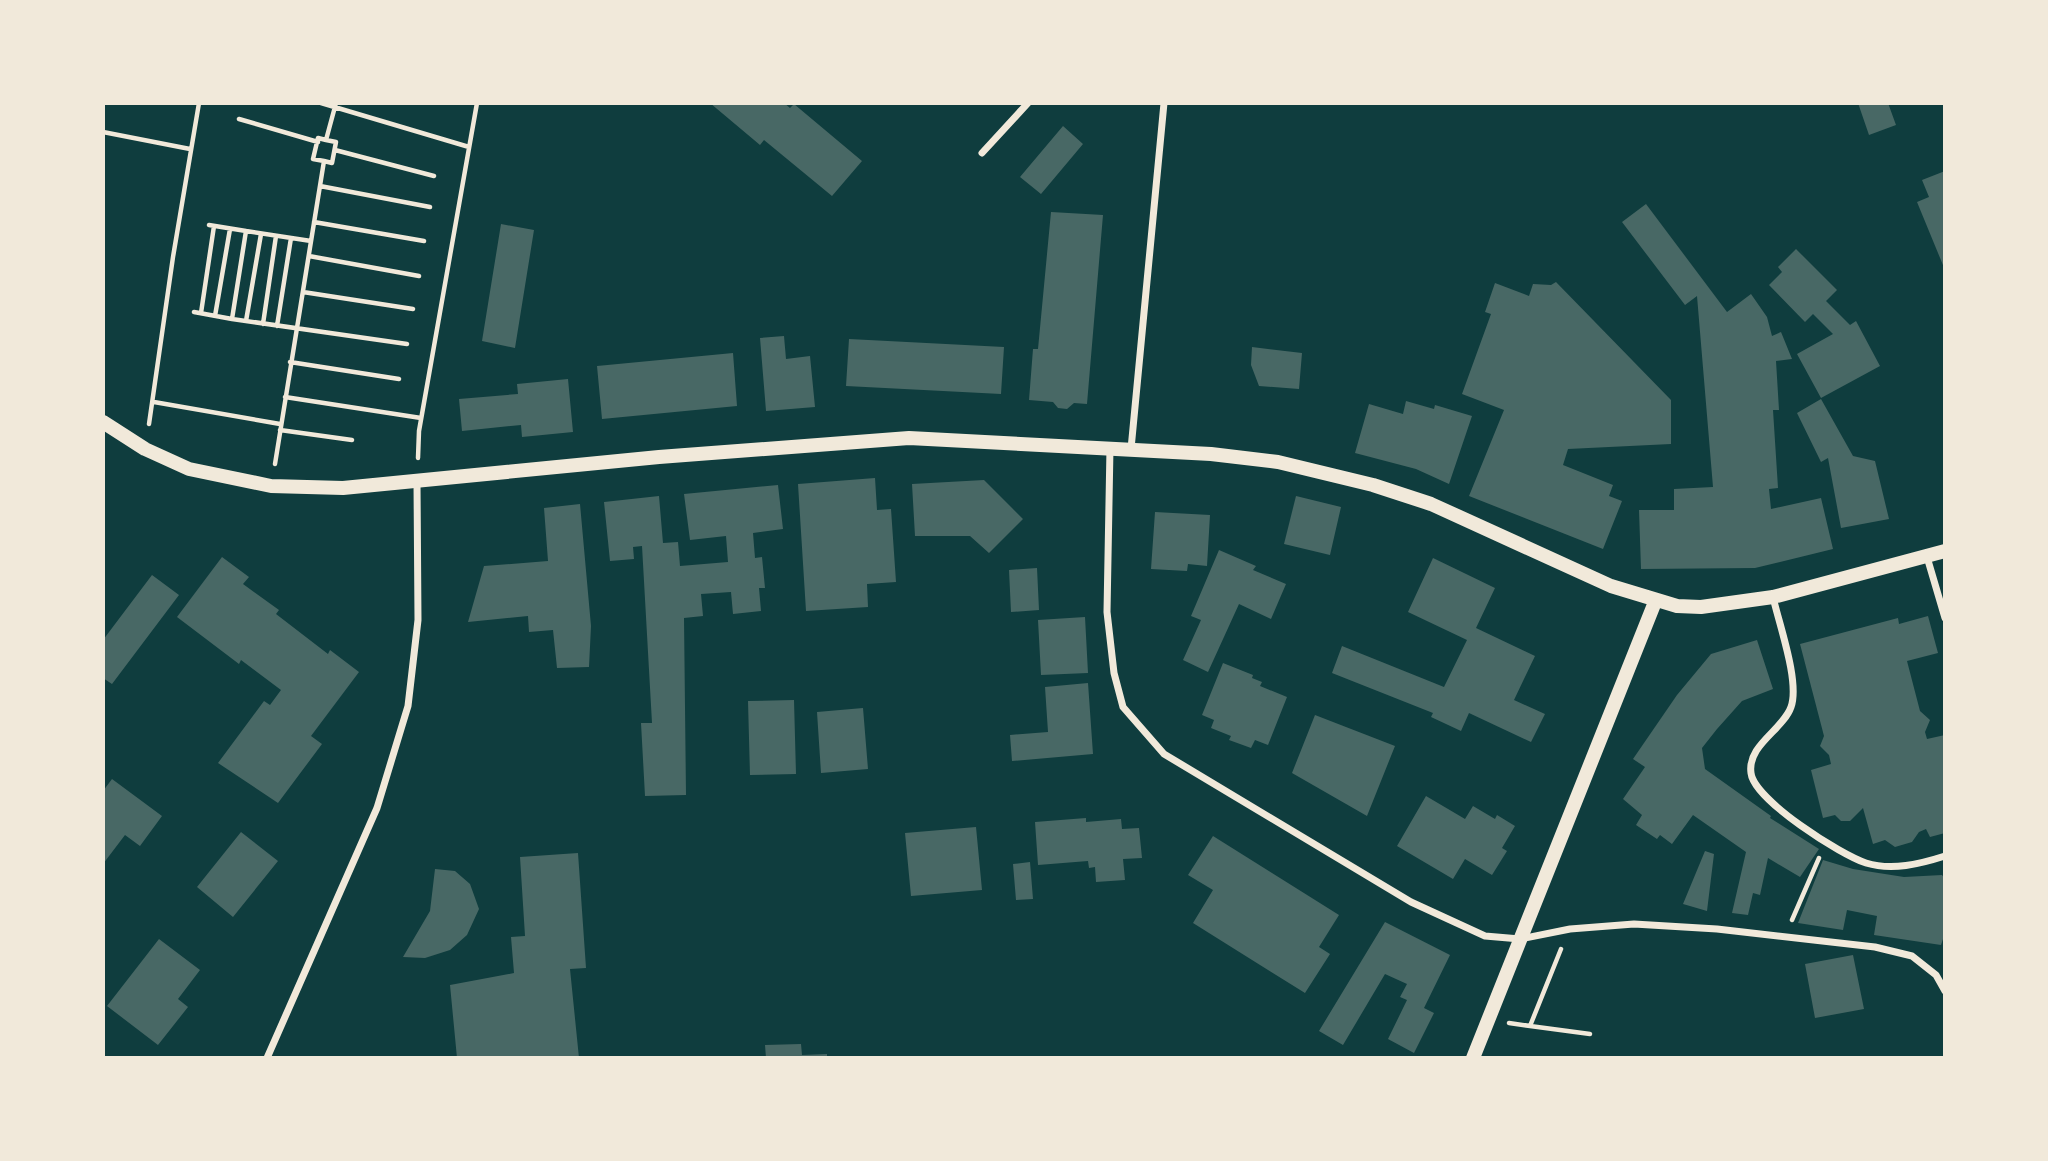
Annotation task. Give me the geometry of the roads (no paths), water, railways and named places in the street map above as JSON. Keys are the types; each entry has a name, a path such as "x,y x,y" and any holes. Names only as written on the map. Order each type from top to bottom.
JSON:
{"main road":[{"path":"103,422 145,449 189,469 271,486 343,488 659,457 909,438 1110,447 1279,462 1373,485 1431,504 1611,586 1655,602 1701,607 1773,597 1945,551"},
{"path":"1473,1058 1655,602"}],"street":[{"path":"982,153 1028,103"},
{"path":"1131,449 1164,103"},
{"path":"1110,447 1107,612 1114,673 1123,707 1147,738 1164,754 1411,902 1485,936 1520,939 1570,929 1634,924 1875,947 1912,956 1936,975 1945,991"},
{"path":"267,1058 377,808 408,706 418,620 418,482"},
{"path":"1927,557 1945,618"},
{"path":"1773,597 1794,690 1791,709 1751,761 1750,775 1761,792 1828,845 1868,863 1913,866 1945,856"}]}
